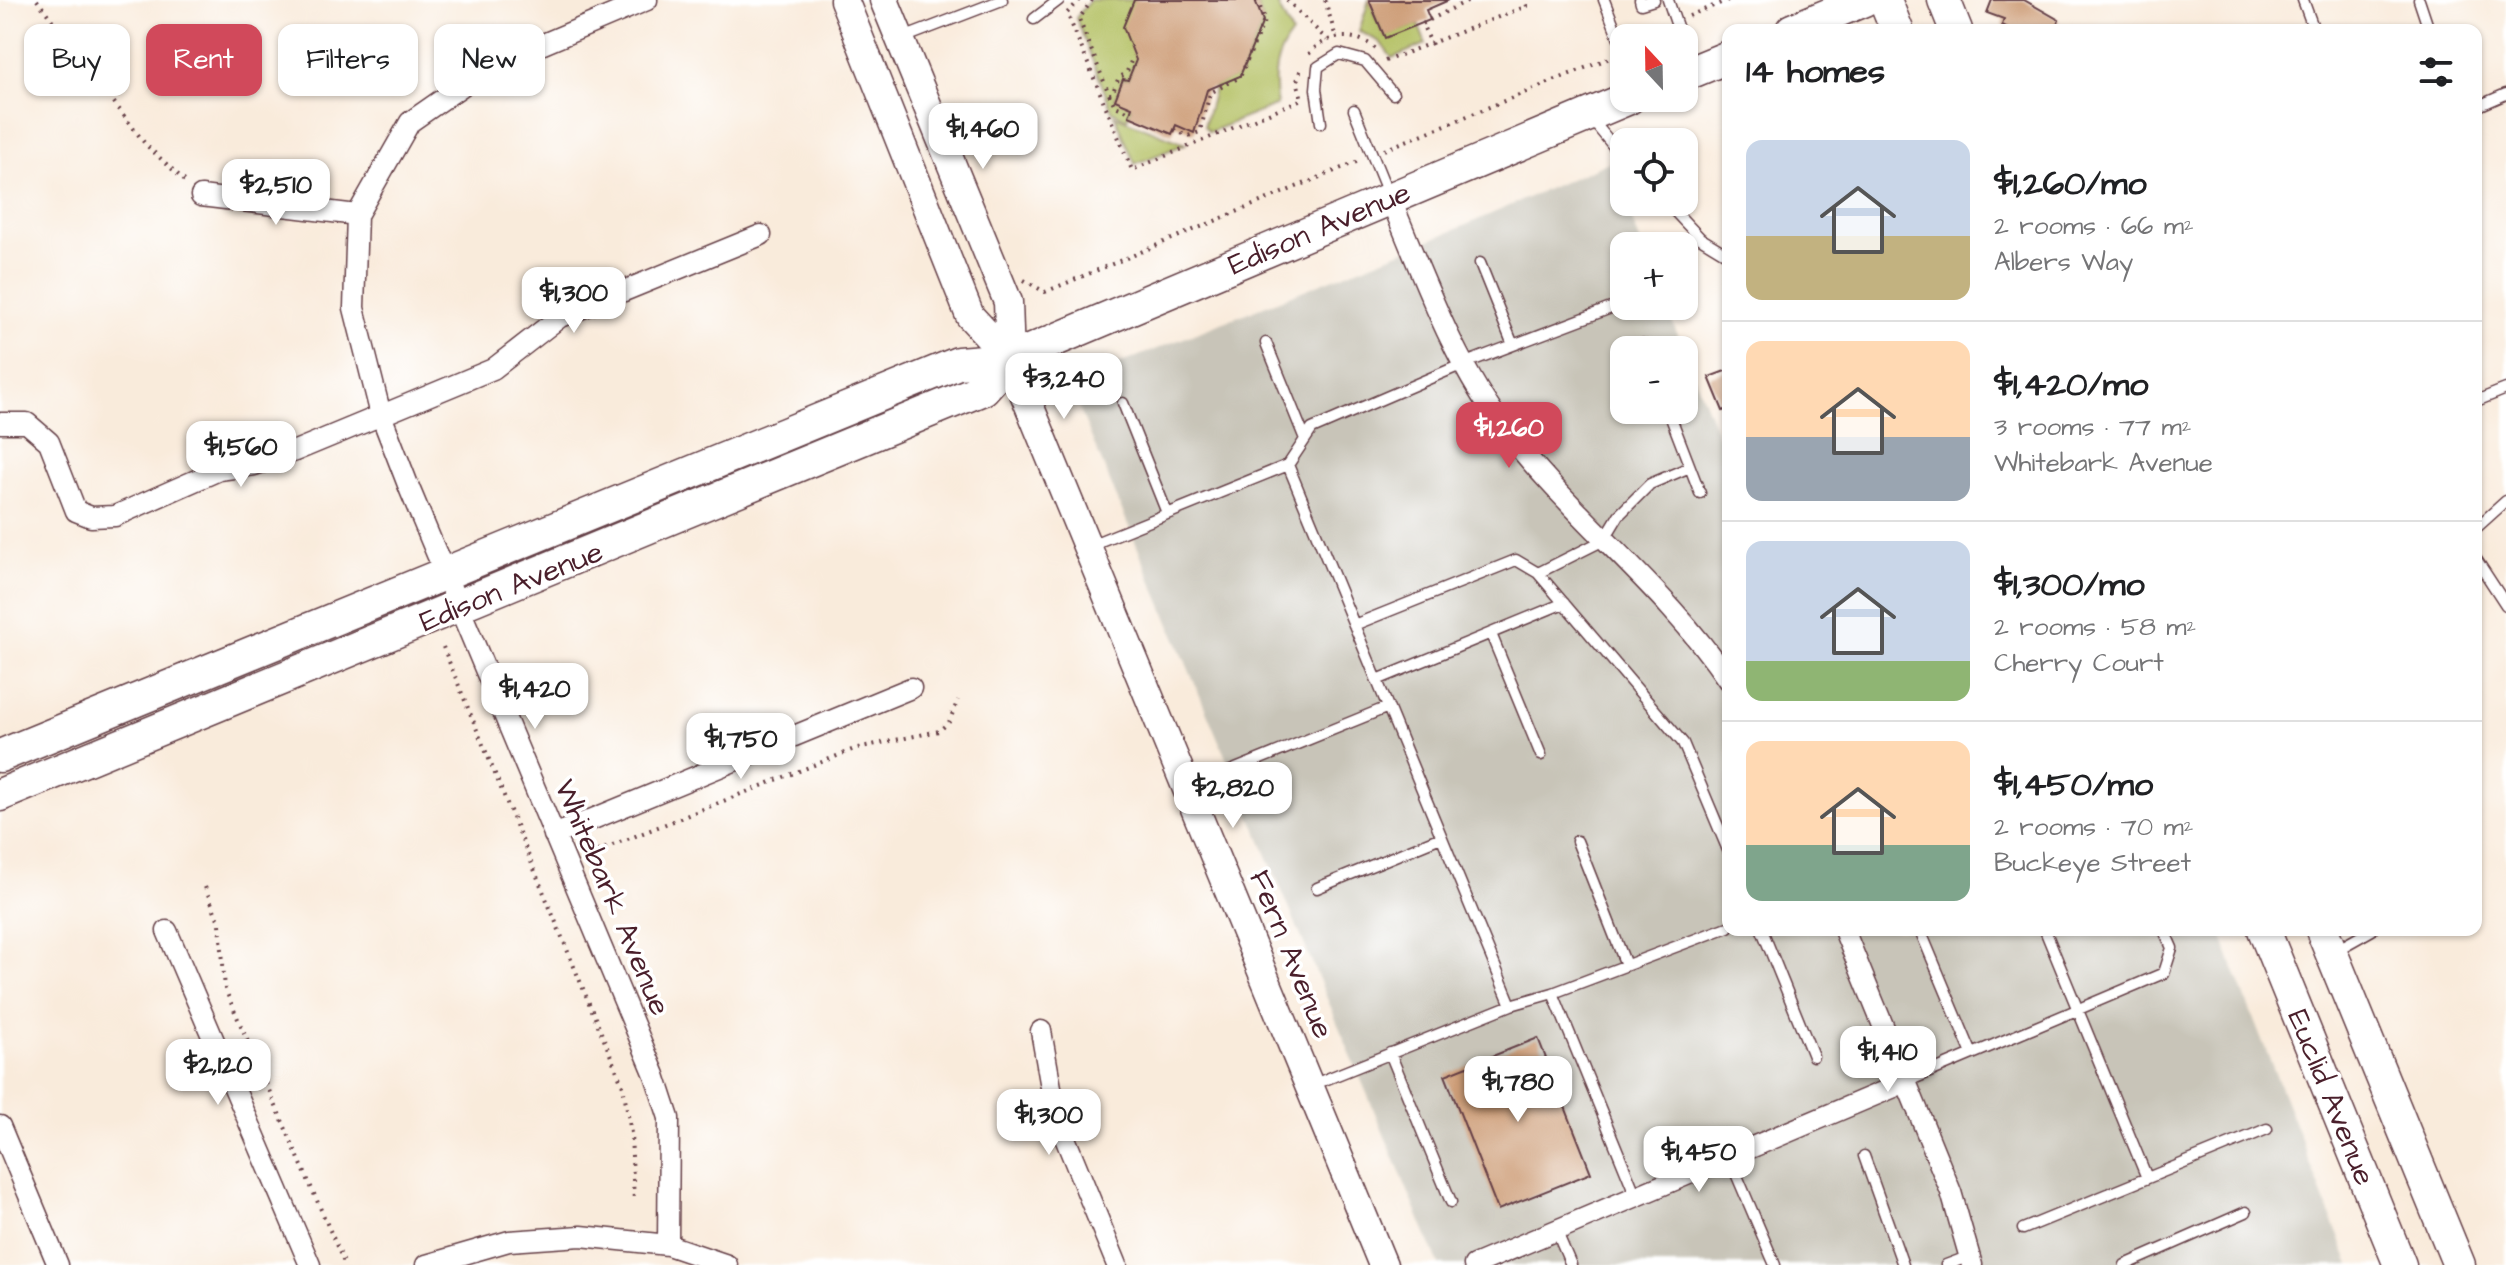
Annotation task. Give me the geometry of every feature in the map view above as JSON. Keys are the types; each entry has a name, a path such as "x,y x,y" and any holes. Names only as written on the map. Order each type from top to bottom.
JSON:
{"main road":[{"path":"1806,24 1864,0"},
{"path":"1885,0 1895,24"},
{"path":"1944,0 1954,24"},
{"path":"1698,62 1722,58"},
{"name":"Edison Avenue","path":"0,756 444,571 958,363 1010,359 1610,106"},
{"name":"Edison Avenue","path":"0,795 983,389 1010,359"},
{"name":"Euclid Avenue","path":"2266,936 2400,1265"},
{"name":"Euclid Avenue","path":"2327,942 2459,1265"},
{"path":"2361,1169 2411,1148"}],"street":[{"path":"201,196 357,215 410,122 489,67 647,0"},
{"name":"Fern Avenue","path":"844,0 970,316 1010,359"},
{"name":"Fern Avenue","path":"884,0 1008,302 1010,359 1383,1265"},
{"path":"1390,198 1463,364 1506,431 1693,636 1722,672"},
{"name":"Whitebark Avenue","path":"357,215 354,308 381,415 655,1075 669,1118 668,1245"},
{"path":"0,423 27,423 49,442 76,511 91,517 115,516 208,474 254,465 295,451 493,369 560,317 761,235"},
{"path":"554,835 911,688"},
{"path":"167,931 310,1265"},
{"path":"1846,936 1906,1082 1970,1255"},
{"path":"1041,1031 1056,1116 1117,1265"},
{"path":"1474,1265 1906,1082"},
{"path":"0,1126 58,1265"},
{"path":"426,1265 509,1241 581,1236 668,1245 727,1265"}],"lane":[{"path":"901,39 1002,0"},
{"path":"1034,19 1059,0"},
{"path":"1604,0 1613,24"},
{"path":"1640,0 1641,4 1654,0"},
{"path":"1668,0 1676,24"},
{"path":"2303,0 2312,24"},
{"path":"2419,0 2427,24"},
{"path":"1321,123 1316,89 1318,67 1339,54 1365,61 1393,94"},
{"path":"2482,104 2506,94"},
{"path":"1354,110 1370,156 1390,198"},
{"path":"1589,115 1610,141"},
{"path":"1679,216 1700,238 1722,251"},
{"path":"1480,263 1513,345"},
{"path":"1087,546 1288,465 1312,429 1463,364 1610,308"},
{"path":"1266,343 1305,439"},
{"path":"2482,399 2506,389"},
{"path":"1123,403 1167,513"},
{"path":"1673,424 1700,493"},
{"path":"1288,465 1511,1005"},
{"path":"1538,573 1604,540 1619,515 1650,484 1690,467"},
{"path":"2482,523 2506,501"},
{"path":"1354,625 1516,560 1538,573 1683,743 1722,836"},
{"path":"2482,568 2506,605"},
{"path":"1377,680 1564,603"},
{"path":"1491,634 1541,755"},
{"path":"1187,789 1388,707"},
{"path":"1317,888 1441,837"},
{"path":"1577,841 1626,965"},
{"path":"1309,1086 1511,1005 1553,993 1722,929"},
{"path":"1764,936 1813,1056"},
{"path":"1923,936 1972,1054"},
{"path":"2048,936 2147,1178"},
{"path":"1906,1082 2164,973 2172,948 2167,936"},
{"path":"2327,942 2350,936"},
{"path":"1553,993 1636,1196"},
{"path":"1390,1053 1451,1202"},
{"path":"2023,1229 2267,1129"},
{"path":"1864,1156 1903,1265"},
{"path":"1729,1157 1775,1265"},
{"path":"2125,1265 2246,1212"},
{"path":"1556,1230 1571,1265"},
{"path":"1946,1265 1970,1255"}],"path":[{"path":"37,0 146,145 201,196"},
{"path":"1080,0 1067,13 1132,170 1302,99 1297,81 1299,71 1313,48 1327,40 1359,38 1370,43 1386,63 1527,6 1525,0"},
{"path":"1092,0 1079,19 1115,106 1130,112"},
{"path":"1174,130 1188,136 1200,132 1210,93 1240,77 1265,19 1257,0"},
{"path":"1287,0 1327,40"},
{"path":"1325,0 1336,38"},
{"path":"1432,45 1422,24 1469,0"},
{"path":"1109,94 1112,94 1119,77 1126,74 1133,56"},
{"path":"1020,269 1024,280 1045,292 1610,58"},
{"path":"443,647 623,1086 631,1133 634,1202"},
{"path":"590,854 857,748 905,741 939,731 949,722 958,700"},
{"path":"205,887 220,924 225,989 345,1265"}],"shaded area":[{"path":"1609,162 1610,216 1630,216 1636,232 1610,232 1610,320 1672,320 1678,336 1610,336 1610,424 1698,424 1698,386 1722,445 1722,936 2221,936 2350,1265 1439,1265 1069,384 1457,229"}],"green space":[{"path":"1090,0 1134,0 1136,60 1128,80 1123,79 1115,99 1132,107 1127,119 1112,111 1076,18"},
{"path":"1255,0 1275,0 1292,34 1281,51 1276,68 1277,105 1209,132 1204,126 1215,86 1240,75 1263,21"},
{"path":"1369,0 1385,37 1418,24 1426,44 1392,58 1380,42 1359,31"},
{"path":"1115,116 1185,144 1135,164"}],"building":[{"path":"1134,0 1255,0 1263,21 1240,76 1207,90 1194,133 1176,125 1172,134 1129,116 1132,107 1115,100 1123,79 1128,80 1136,60 1123,27"},
{"path":"1369,0 1449,0 1426,10 1430,20 1385,38"},
{"path":"1992,0 2024,0 2059,20 2058,24 2002,24 2004,19 1987,13"},
{"path":"1722,372 1722,409 1709,377"},
{"path":"1538,1038 1591,1173 1498,1210 1445,1075"}]}
